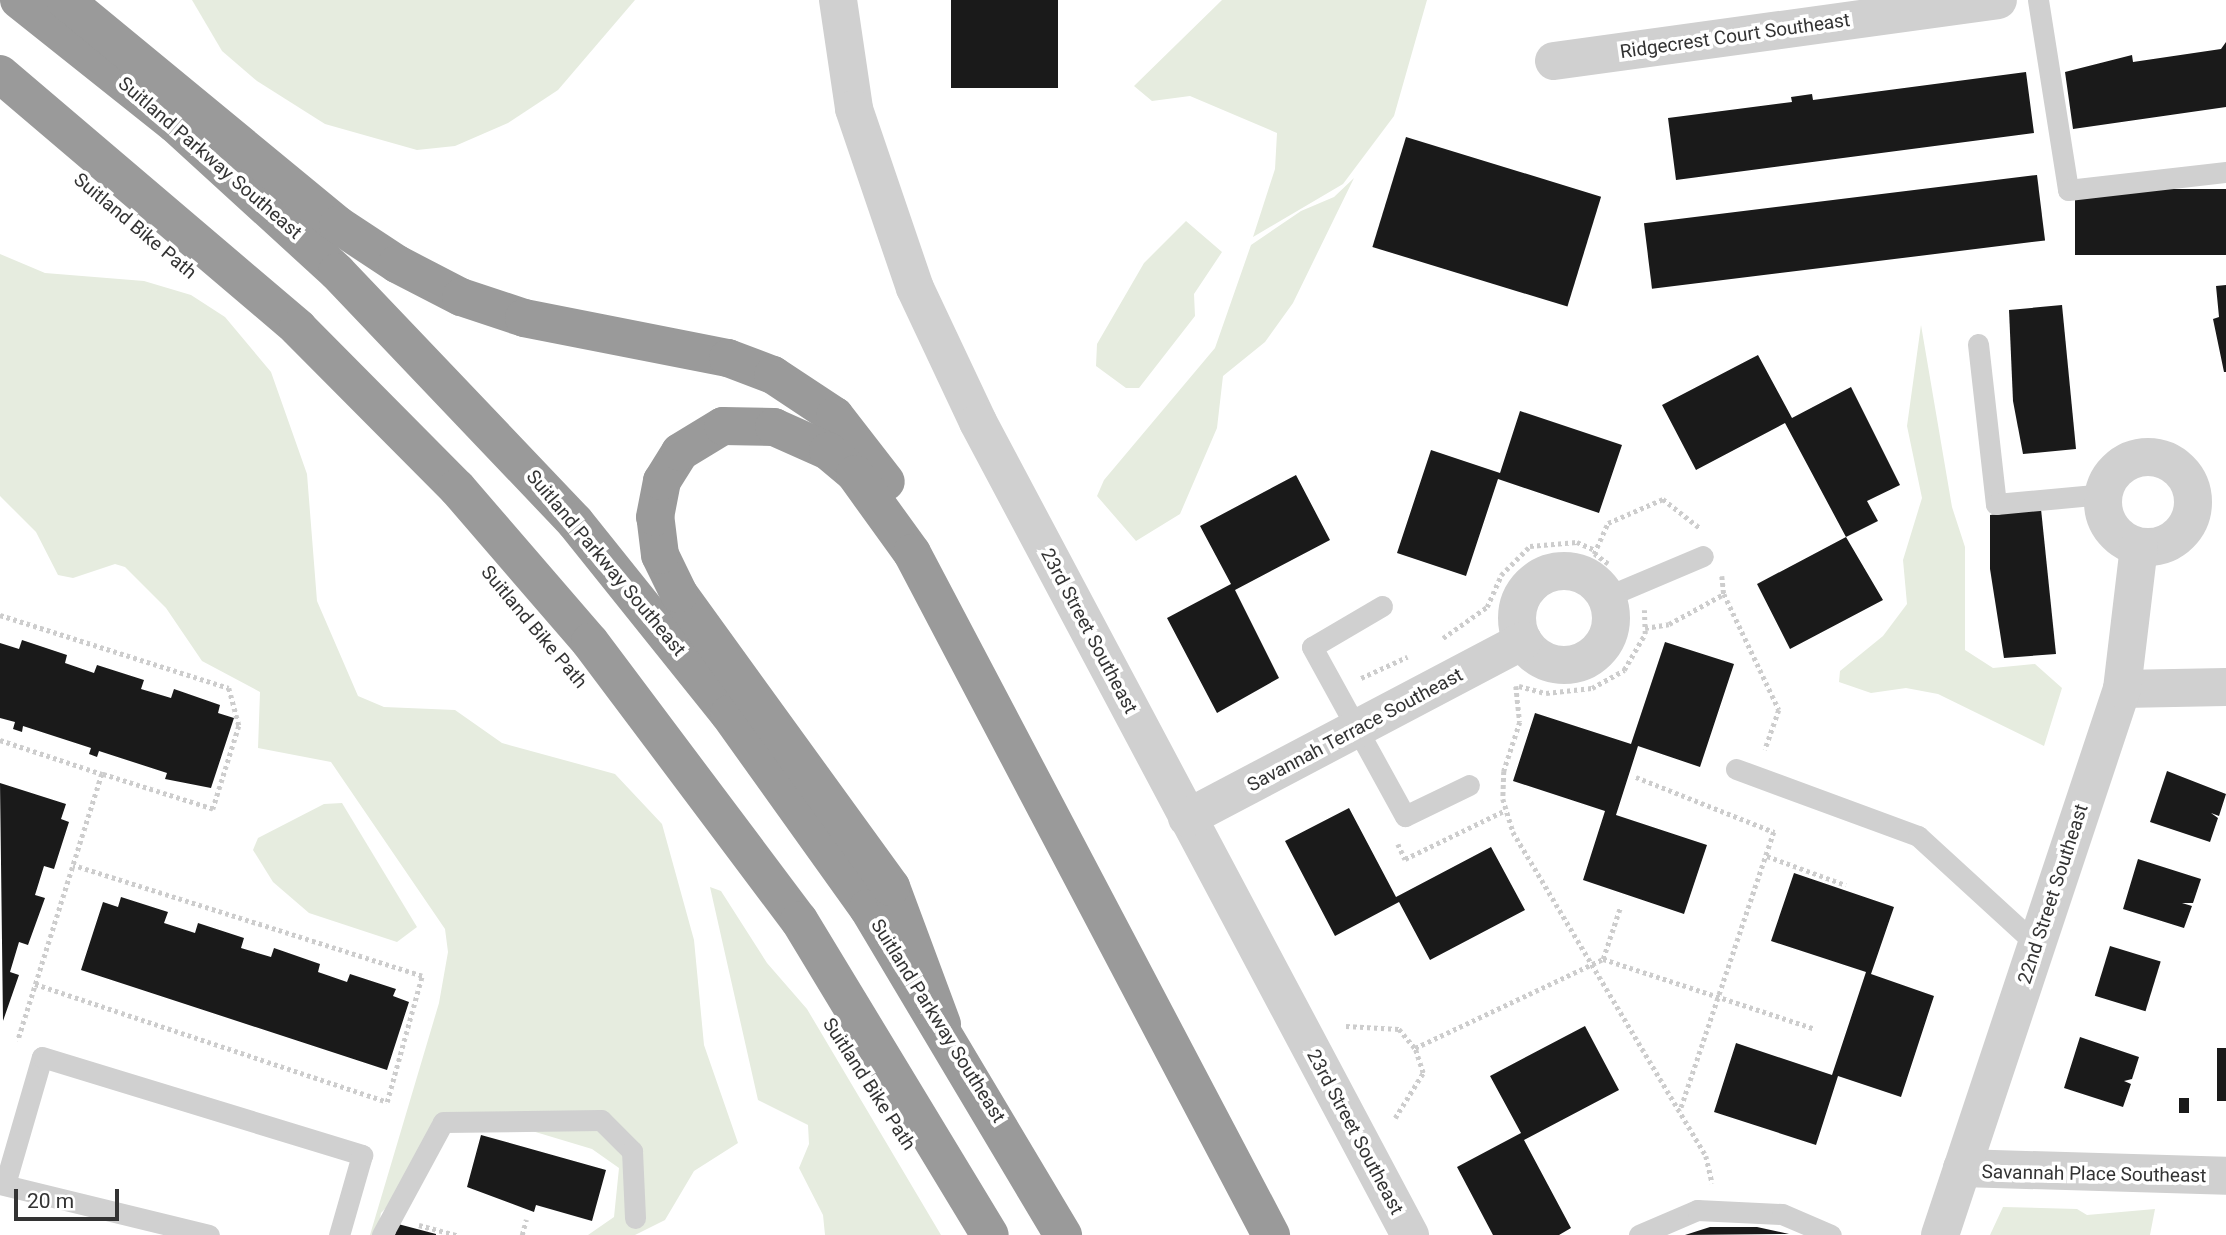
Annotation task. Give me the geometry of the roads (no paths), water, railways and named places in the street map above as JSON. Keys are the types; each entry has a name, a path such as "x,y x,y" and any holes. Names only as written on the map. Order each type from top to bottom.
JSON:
{"highway":[{"name":"Suitland Parkway Southeast","path":"19,0 175,124 276,215 516,456 729,714 942,1024 1063,1235"},
{"path":"65,0 338,225 427,281 524,318 728,358 816,400 874,460 912,553 1271,1235"},
{"path":"0,74 298,328 457,488 590,642 799,920 990,1235"},
{"path":"912,553 842,461 774,427 731,425 701,436 669,465 656,499 656,535 668,575 891,887 942,1024"}],"street":[{"name":"23rd Street Southeast","path":"838,0 854,109 915,288 978,422 1410,1235"},
{"name":"Ridgecrest Court Southeast","path":"1554,61 1998,0"},
{"path":"2139,458 2157,458 2186,477 2192,511 2186,527 2173,540 2139,547 2110,527 2104,494 2110,477 2139,458"},
{"name":"22nd Street Southeast","path":"1940,1235 2122,689 2139,547"},
{"path":"1578,573 1621,590 1606,639 1585,660 1556,664 1523,641 1517,610 1542,576 1578,573"},
{"name":"Savannah Terrace Southeast","path":"1187,818 1523,641"},
{"path":"2122,689 2226,687"},
{"name":"Savannah Place Southeast","path":"1962,1167 2226,1177"}],"lane":[{"path":"2038,0 2068,190 2226,172"},
{"path":"1978,344 1996,504 2104,494"},
{"path":"1621,590 1703,556"},
{"path":"1382,606 1312,646 1405,816 1469,785"},
{"path":"1746,773 1918,836 2036,944"},
{"path":"209,1235 2,1184 43,1057 362,1155 339,1235"},
{"path":"382,1235 443,1122 601,1120 632,1151 635,1218"},
{"path":"1639,1235 1697,1210 1782,1214 1831,1235"}]}
